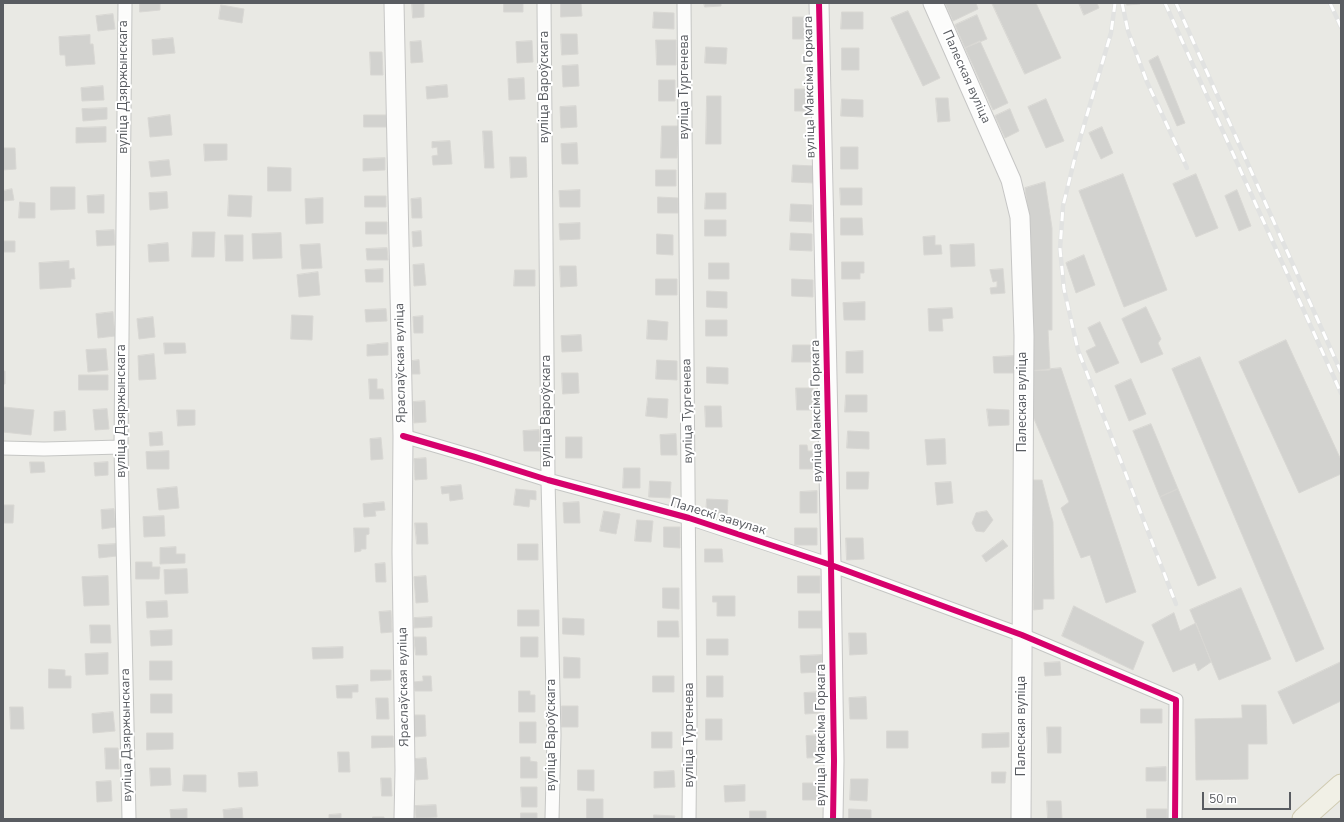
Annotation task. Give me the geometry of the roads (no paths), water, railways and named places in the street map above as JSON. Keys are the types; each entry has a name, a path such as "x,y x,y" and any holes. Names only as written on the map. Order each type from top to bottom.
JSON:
{"main road":[{"path":"1303,819 1341,785"}],"street":[{"name":"вуліца Дзяржынскага","path":"125,3 121,447 129,819"},
{"name":"Яраслаўская вуліца","path":"394,3 403,436 402,552 405,754 404,819"},
{"name":"вуліца Вароўскага","path":"544,3 548,480 554,735 552,819"},
{"name":"вуліца Тургенева","path":"684,3 689,518 689,819"},
{"name":"вуліца Максіма Горкага","path":"819,3 831,565 834,761 833,819"},
{"name":"Палеская вуліца","path":"933,3 1011,180 1020,217 1024,336 1021,819"},
{"name":"Палескі завулак","path":"403,436 548,480 689,518 831,565 1022,635 1176,700 1175,819"},
{"path":"3,448 44,449 121,447"}],"railway":[{"path":"1115,3 1111,33 1077,149 1063,206 1060,249 1064,289 1078,350 1176,604"},
{"path":"1122,3 1128,31 1147,82 1187,168"},
{"path":"1165,3 1341,393"},
{"path":"1176,3 1341,372"},
{"path":"1330,3 1341,27"}]}
